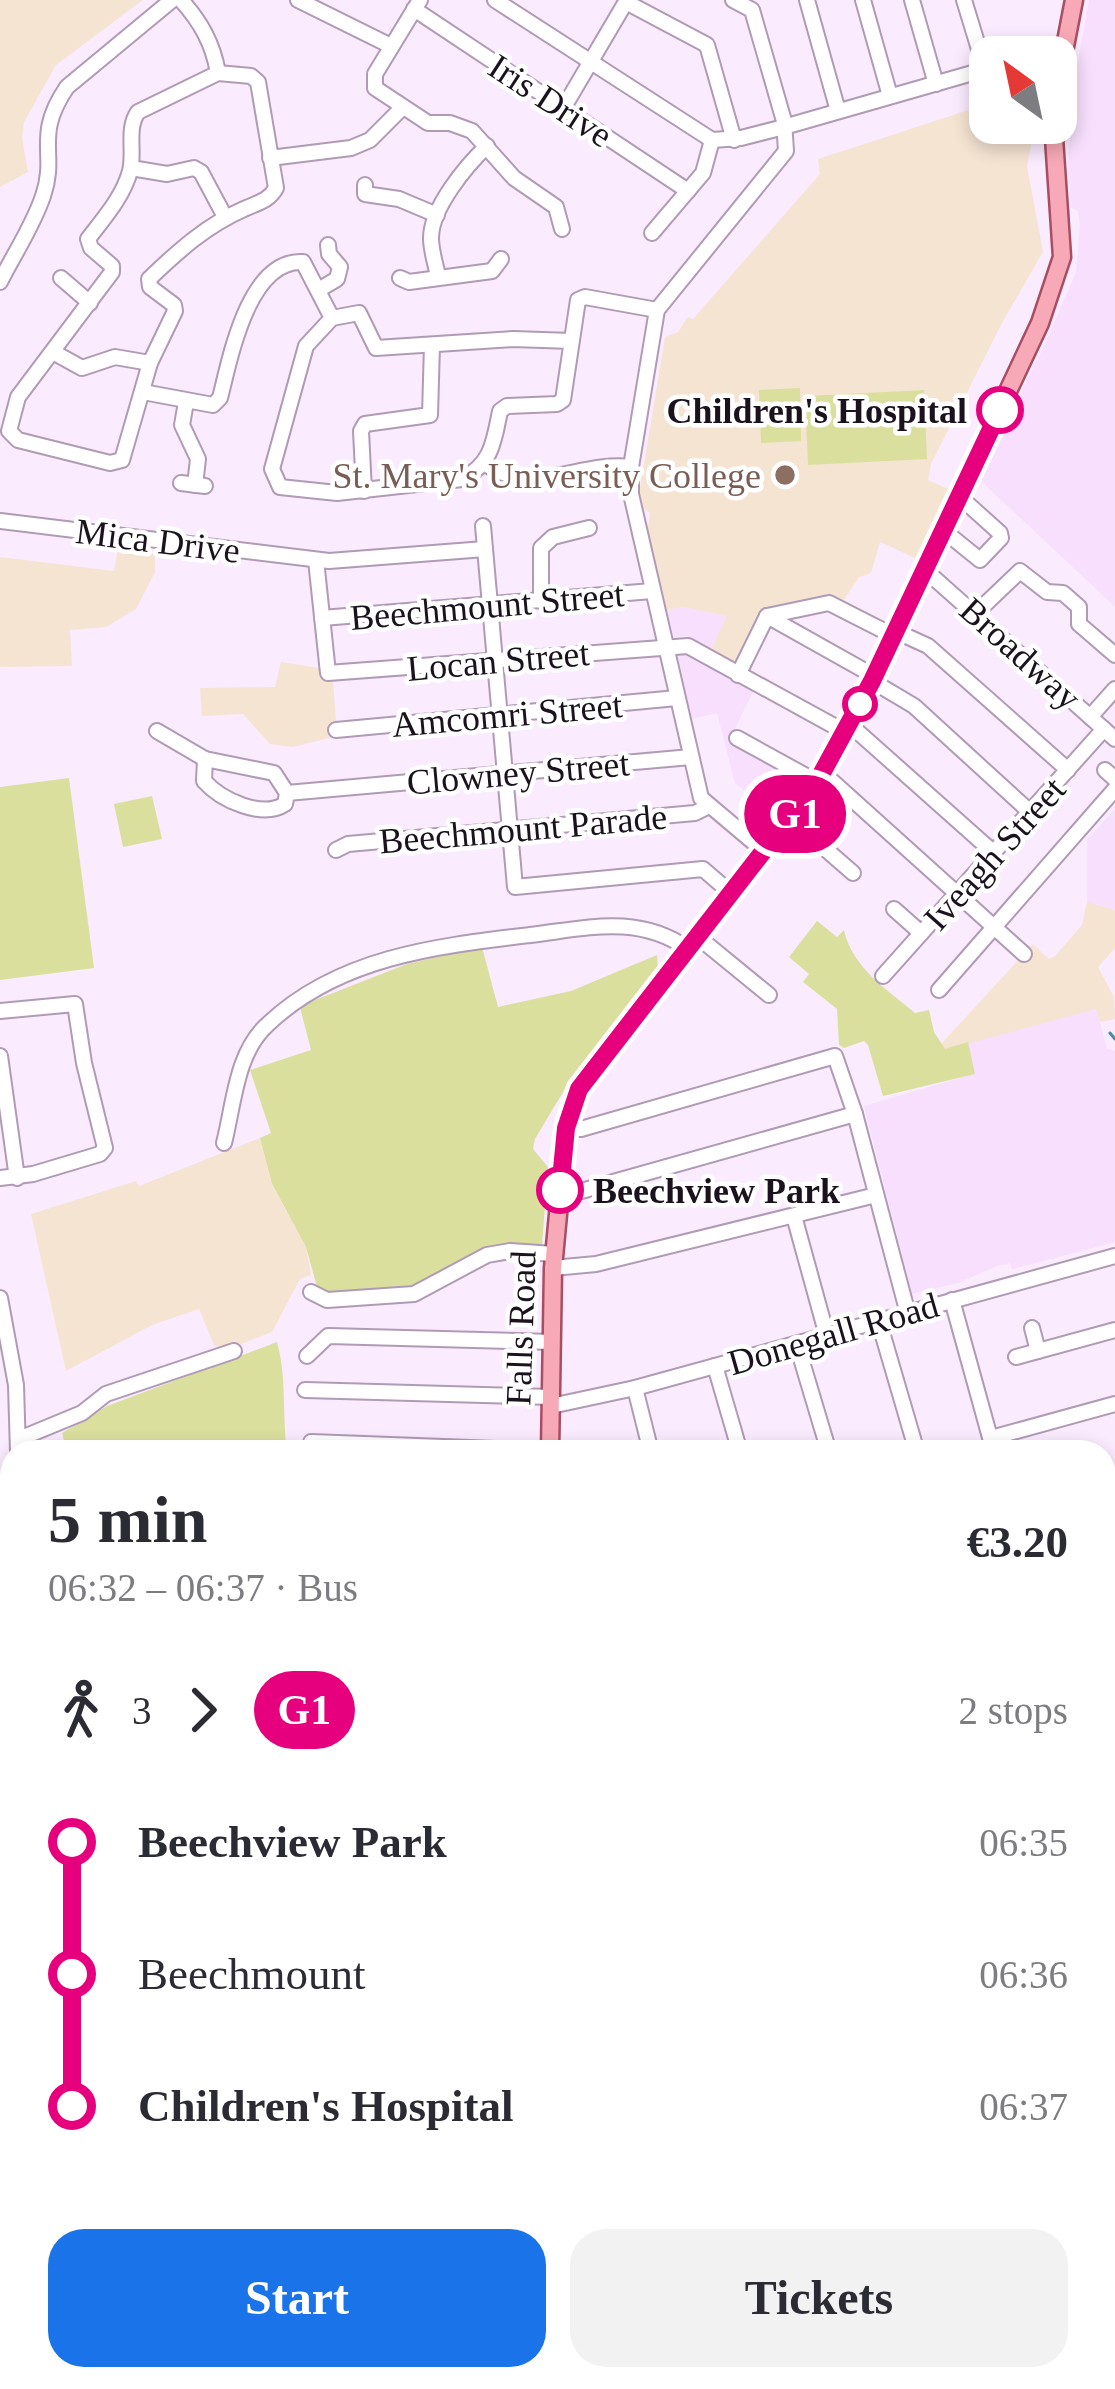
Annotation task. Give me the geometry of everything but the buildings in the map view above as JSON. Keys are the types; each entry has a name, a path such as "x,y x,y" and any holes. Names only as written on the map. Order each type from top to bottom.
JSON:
{"main road":[{"path":"1067,36 1074,0"},
{"name":"Falls Road","path":"550,1440 554,1261 566,1128 579,1089 790,819 848,729 960,497 1060,272 1055,144"}],"street":[{"path":"0,282 45,193 46,131 67,87 176,0 197,18 214,50 218,73"},
{"path":"298,0 391,46"},
{"path":"495,0 712,140 734,140 969,74"},
{"path":"733,0 752,10 787,143 784,157 656,310 631,467 631,494 701,798 765,852"},
{"path":"807,0 838,111"},
{"path":"863,0 890,96"},
{"path":"912,0 936,84"},
{"path":"964,0 976,36"},
{"path":"563,107 626,1 707,45 734,140"},
{"path":"416,3 373,80 380,94 428,123 450,123 472,131 514,178 556,207 562,229"},
{"name":"Iris Drive","path":"416,3 688,191"},
{"path":"218,73 251,76 257,82 276,188 271,197 226,217 182,247 148,279 150,287 174,305 175,311 150,363 122,460 110,463 18,440 9,431 18,397 112,272 88,239 118,200 131,169 133,120 138,112 218,73"},
{"path":"270,158 351,148 370,140 402,108"},
{"path":"652,233 703,173 712,140"},
{"path":"438,277 431,236 437,215 487,146"},
{"path":"131,169 167,174 194,168 201,172 226,217"},
{"path":"364,185 365,194 399,199 437,215"},
{"path":"320,289 338,279 340,268 328,254 328,244"},
{"path":"400,278 409,282 492,272 501,259"},
{"path":"143,392 213,405 220,398 249,302 273,274 294,262 303,262 332,318"},
{"path":"60,279 90,302"},
{"path":"572,341 513,339 376,348 359,313 332,318 306,346 272,469 274,480 280,487 307,491 364,491 462,479 484,463 494,447 500,411 507,406 562,400 572,341 578,300 585,297 656,310"},
{"path":"364,491 365,424 430,415 432,345"},
{"path":"53,352 82,368 116,357 150,363"},
{"path":"186,402 182,425 198,459 193,485"},
{"path":"484,463 509,478 524,479 572,475 595,466 631,467"},
{"path":"943,530 980,560 1000,538 960,497"},
{"name":"Mica Drive","path":"0,521 316,560 485,549"},
{"path":"483,526 515,887 703,869 732,893"},
{"path":"541,601 541,548 553,537 589,527"},
{"path":"316,560 322,618"},
{"name":"Broadway","path":"925,569 1110,734"},
{"path":"977,612 1021,571 1047,592 1063,593 1079,607 1079,624 1115,655"},
{"name":"Beechmount Street","path":"322,618 652,591"},
{"path":"767,616 829,603 886,632 928,646 1068,770"},
{"path":"738,675 767,616"},
{"path":"767,616 914,706 1030,812"},
{"name":"Locan Street","path":"322,618 326,668 332,674 664,646"},
{"path":"664,646 688,646 858,732 994,853"},
{"path":"1090,717 1115,689"},
{"name":"Amcomri Street","path":"336,730 677,698"},
{"name":"Iveagh Street","path":"883,976 1068,770 1110,734"},
{"path":"737,738 820,778 1024,954"},
{"path":"160,739 205,759 274,773 287,793"},
{"name":"Clowney Street","path":"205,759 202,774 208,786 247,805 274,810 285,804 287,793 691,757"},
{"path":"939,990 1115,789"},
{"name":"Beechmount Parade","path":"336,850 348,844 695,813 709,806"},
{"path":"790,819 853,873"},
{"path":"895,909 921,933"},
{"path":"224,1143 247,1050 264,1027 306,993 403,953 482,939 630,925 693,943 733,975 769,995"},
{"path":"0,1011 75,1004 105,1148 100,1154 17,1178 0,1178"},
{"path":"0,1056 17,1178"},
{"path":"566,1128 581,1129 835,1056 908,1314"},
{"path":"560,1197 855,1114"},
{"path":"311,1292 327,1300 414,1294 487,1255 510,1251 596,1264 876,1195"},
{"path":"794,1216 827,1336"},
{"name":"Donegall Road","path":"305,1390 578,1403 1115,1256"},
{"path":"0,1298 18,1440"},
{"path":"952,1300 991,1440"},
{"path":"879,1322 913,1440"},
{"path":"1033,1328 1039,1351"},
{"path":"1016,1357 1115,1330"},
{"path":"308,1356 328,1336 552,1342"},
{"path":"797,1345 825,1440"},
{"path":"29,1440 82,1413 106,1394 234,1351"},
{"path":"715,1366 737,1440"},
{"path":"635,1388 648,1440"},
{"path":"1007,1440 1115,1404"}],"shaded area":[{"path":"0,0 143,0 56,65 24,122 28,172 0,187"},
{"path":"1089,0 1115,0 1115,607 978,478 1076,273 1080,225 1078,211 1071,207 1068,153 1069,144 1077,144 1077,68"},
{"path":"969,110 969,144 1031,144 1027,166 1043,252 931,464 928,480 951,490 917,559 880,542 871,573 859,577 843,601 830,595 765,609 735,664 711,650 727,616 682,607 667,610 647,533 650,513 642,507 639,494 665,337 678,332 688,317 693,319 820,174 818,159"},
{"path":"118,549 155,554 155,572 136,609 106,627 70,630 72,666 0,667 0,557 114,571"},
{"path":"682,607 728,616 711,650 687,636 674,637 667,610"},
{"path":"690,651 754,689 729,741 803,780 776,817 735,783 717,713 692,719 678,655"},
{"path":"281,662 319,668 323,678 333,681 337,736 293,747 270,744 243,714 202,716 200,688 275,687"},
{"path":"1115,809 1115,910 1087,902 1087,840"},
{"path":"1087,902 1115,910 1115,948 1098,967 1114,997 1115,1019 1100,1022 1096,1009 945,1050 941,1044 1033,944 1049,959 1055,956 1082,925"},
{"path":"1096,1008 1107,1049 1115,1051 1115,1242 1012,1269 1010,1263 997,1266 958,1283 912,1294 864,1106 974,1074 968,1042"},
{"path":"260,1138 272,1185 306,1247 311,1275 300,1279 272,1332 226,1350 214,1345 199,1309 152,1325 66,1371 31,1214 136,1181 139,1186"}],"green space":[{"path":"800,388 801,441 761,443 759,390"},
{"path":"924,390 927,459 808,465 805,396"},
{"path":"69,778 94,968 0,980 0,787"},
{"path":"152,796 162,839 123,847 114,804"},
{"path":"817,921 837,937 844,930 862,966 915,1013 929,1010 934,1032 945,1049 968,1042 975,1074 883,1096 868,1045 864,1041 844,1048 839,1045 837,1009 803,982 809,974 789,957"},
{"path":"482,947 498,1007 571,991 657,955 658,968 569,1082 535,1139 533,1149 548,1167 542,1245 511,1246 405,1291 331,1296 317,1287 306,1247 272,1184 260,1138 271,1133 250,1070 311,1050 300,1007 407,964"},
{"path":"277,1342 286,1440 64,1440 62,1433 107,1406"}],"waterway":[{"path":"1110,1033 1115,1039"}],"bus line":[{"name":"G1","path":"560,1190 566,1128 579,1089 817,782 872,681 1000,410"}],"place":[{"name":"Children's Hospital","path":"1000,410"},
{"name":"St. Mary's University College","path":"785,475"},
{"name":"Beechview Park","path":"560,1190"}]}
